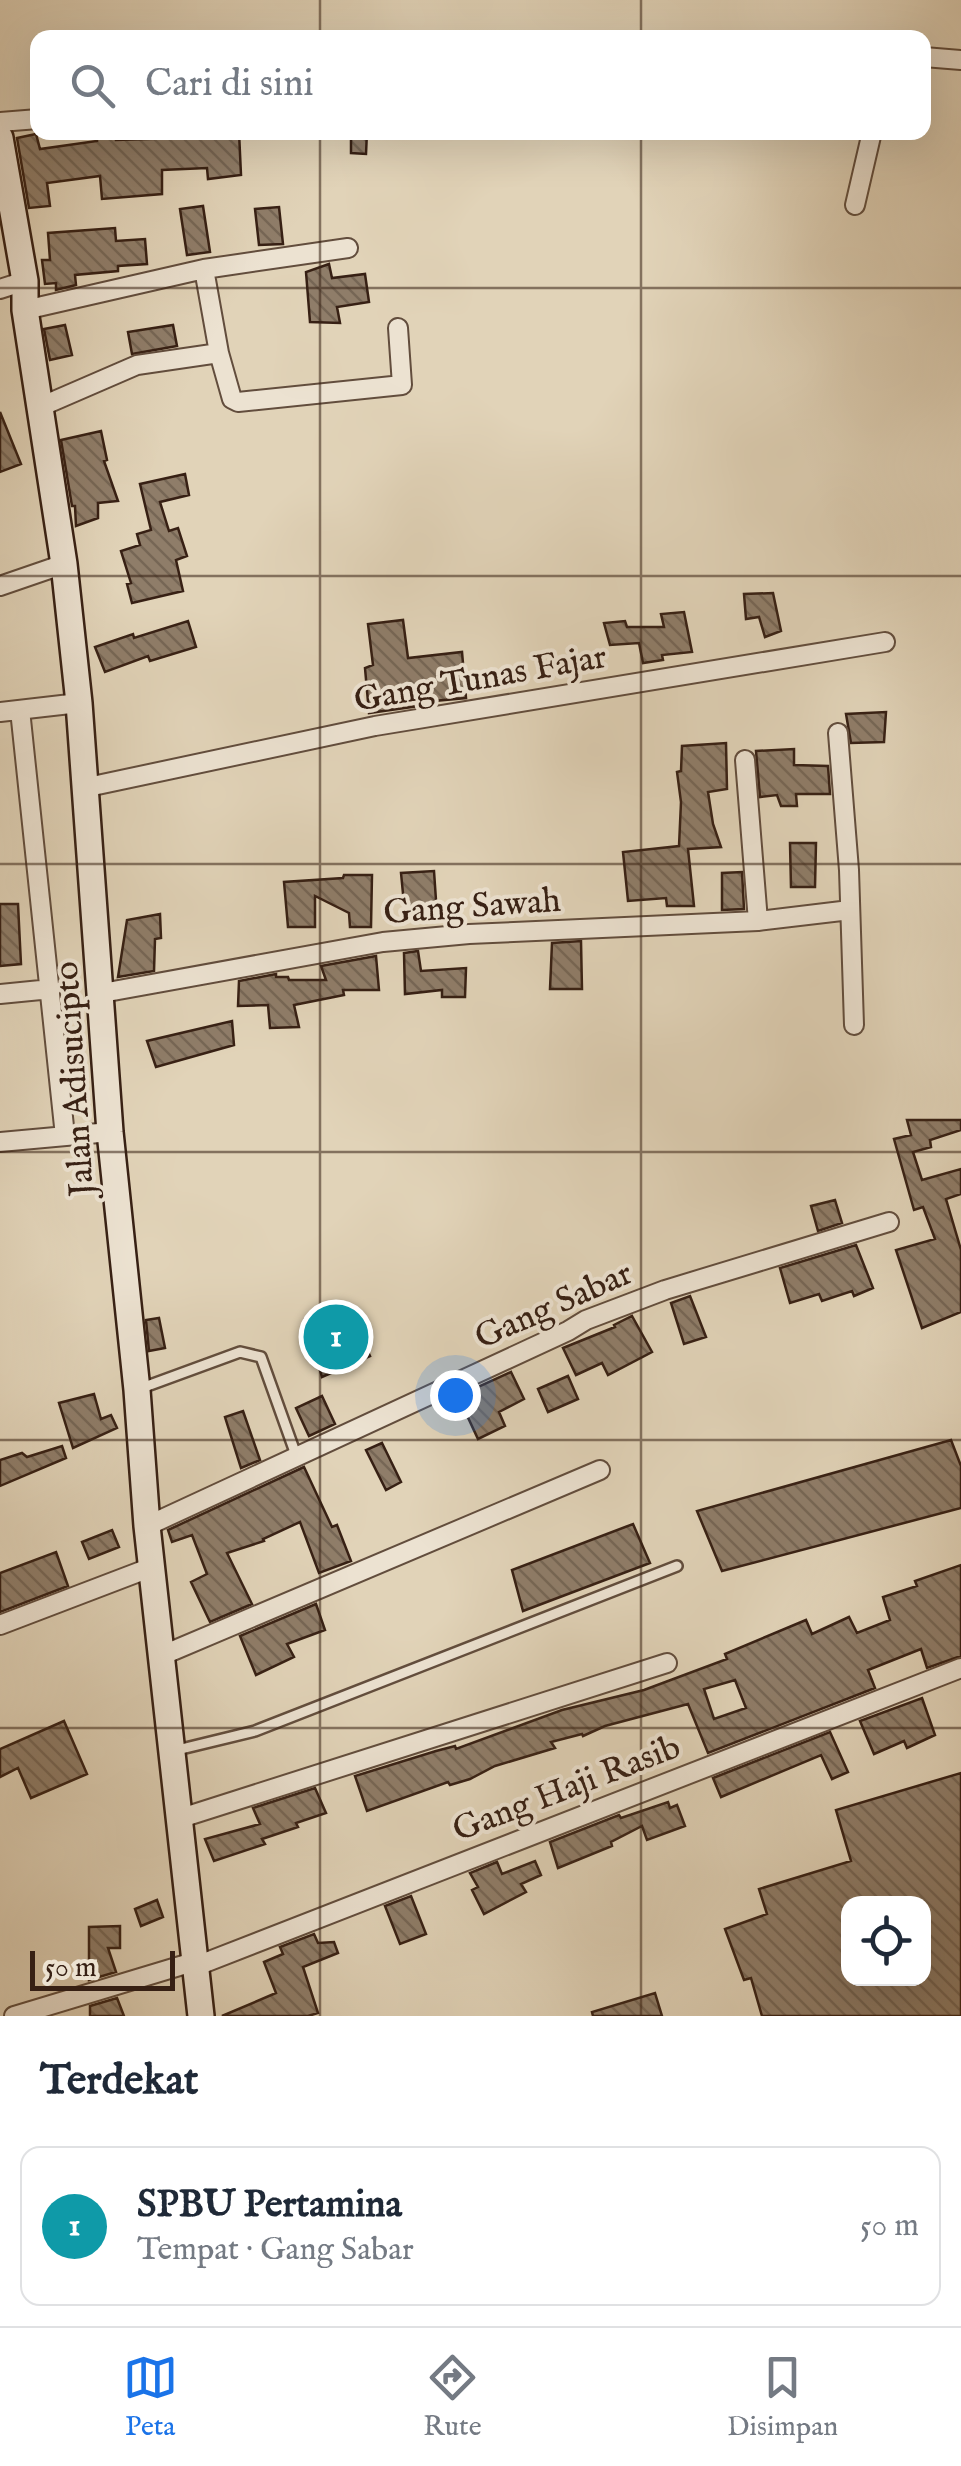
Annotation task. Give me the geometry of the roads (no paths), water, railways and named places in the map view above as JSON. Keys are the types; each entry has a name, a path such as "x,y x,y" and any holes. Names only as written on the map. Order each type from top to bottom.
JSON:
{"main road":[{"name":"Jalan Adisucipto","path":"0,146 25,281 25,310 64,564 79,703 110,1132 147,1526 201,2016"}],"street":[{"path":"931,58 961,60"},
{"path":"0,122 30,120"},
{"path":"854,204 870,140"},
{"path":"25,310 204,269 348,248"},
{"path":"204,269 219,353 232,398 238,402 402,385 398,328"},
{"path":"0,289 25,281"},
{"path":"40,407 137,366 219,353"},
{"path":"0,586 64,564"},
{"name":"Gang Tunas Fajar","path":"88,787 376,726 885,642"},
{"path":"0,712 79,703"},
{"path":"20,710 65,1136"},
{"path":"838,733 854,1025"},
{"path":"745,760 758,921"},
{"name":"Gang Sawah","path":"102,992 383,942 468,934 758,921 850,910"},
{"path":"0,994 51,989"},
{"path":"0,1142 110,1132"},
{"name":"Gang Sabar","path":"147,1526 586,1320 665,1290 888,1222"},
{"path":"164,1656 600,1470"},
{"path":"0,1624 152,1567"},
{"path":"178,1819 667,1663"},
{"name":"Gang Haji Rasib","path":"14,2016 194,1964 961,1668"}],"lane":[{"path":"137,1390 240,1352 261,1356 296,1455"},
{"path":"171,1752 255,1731 677,1566"}],"place":[{"name":"SPBU Pertamina","path":"336,1337"}]}
